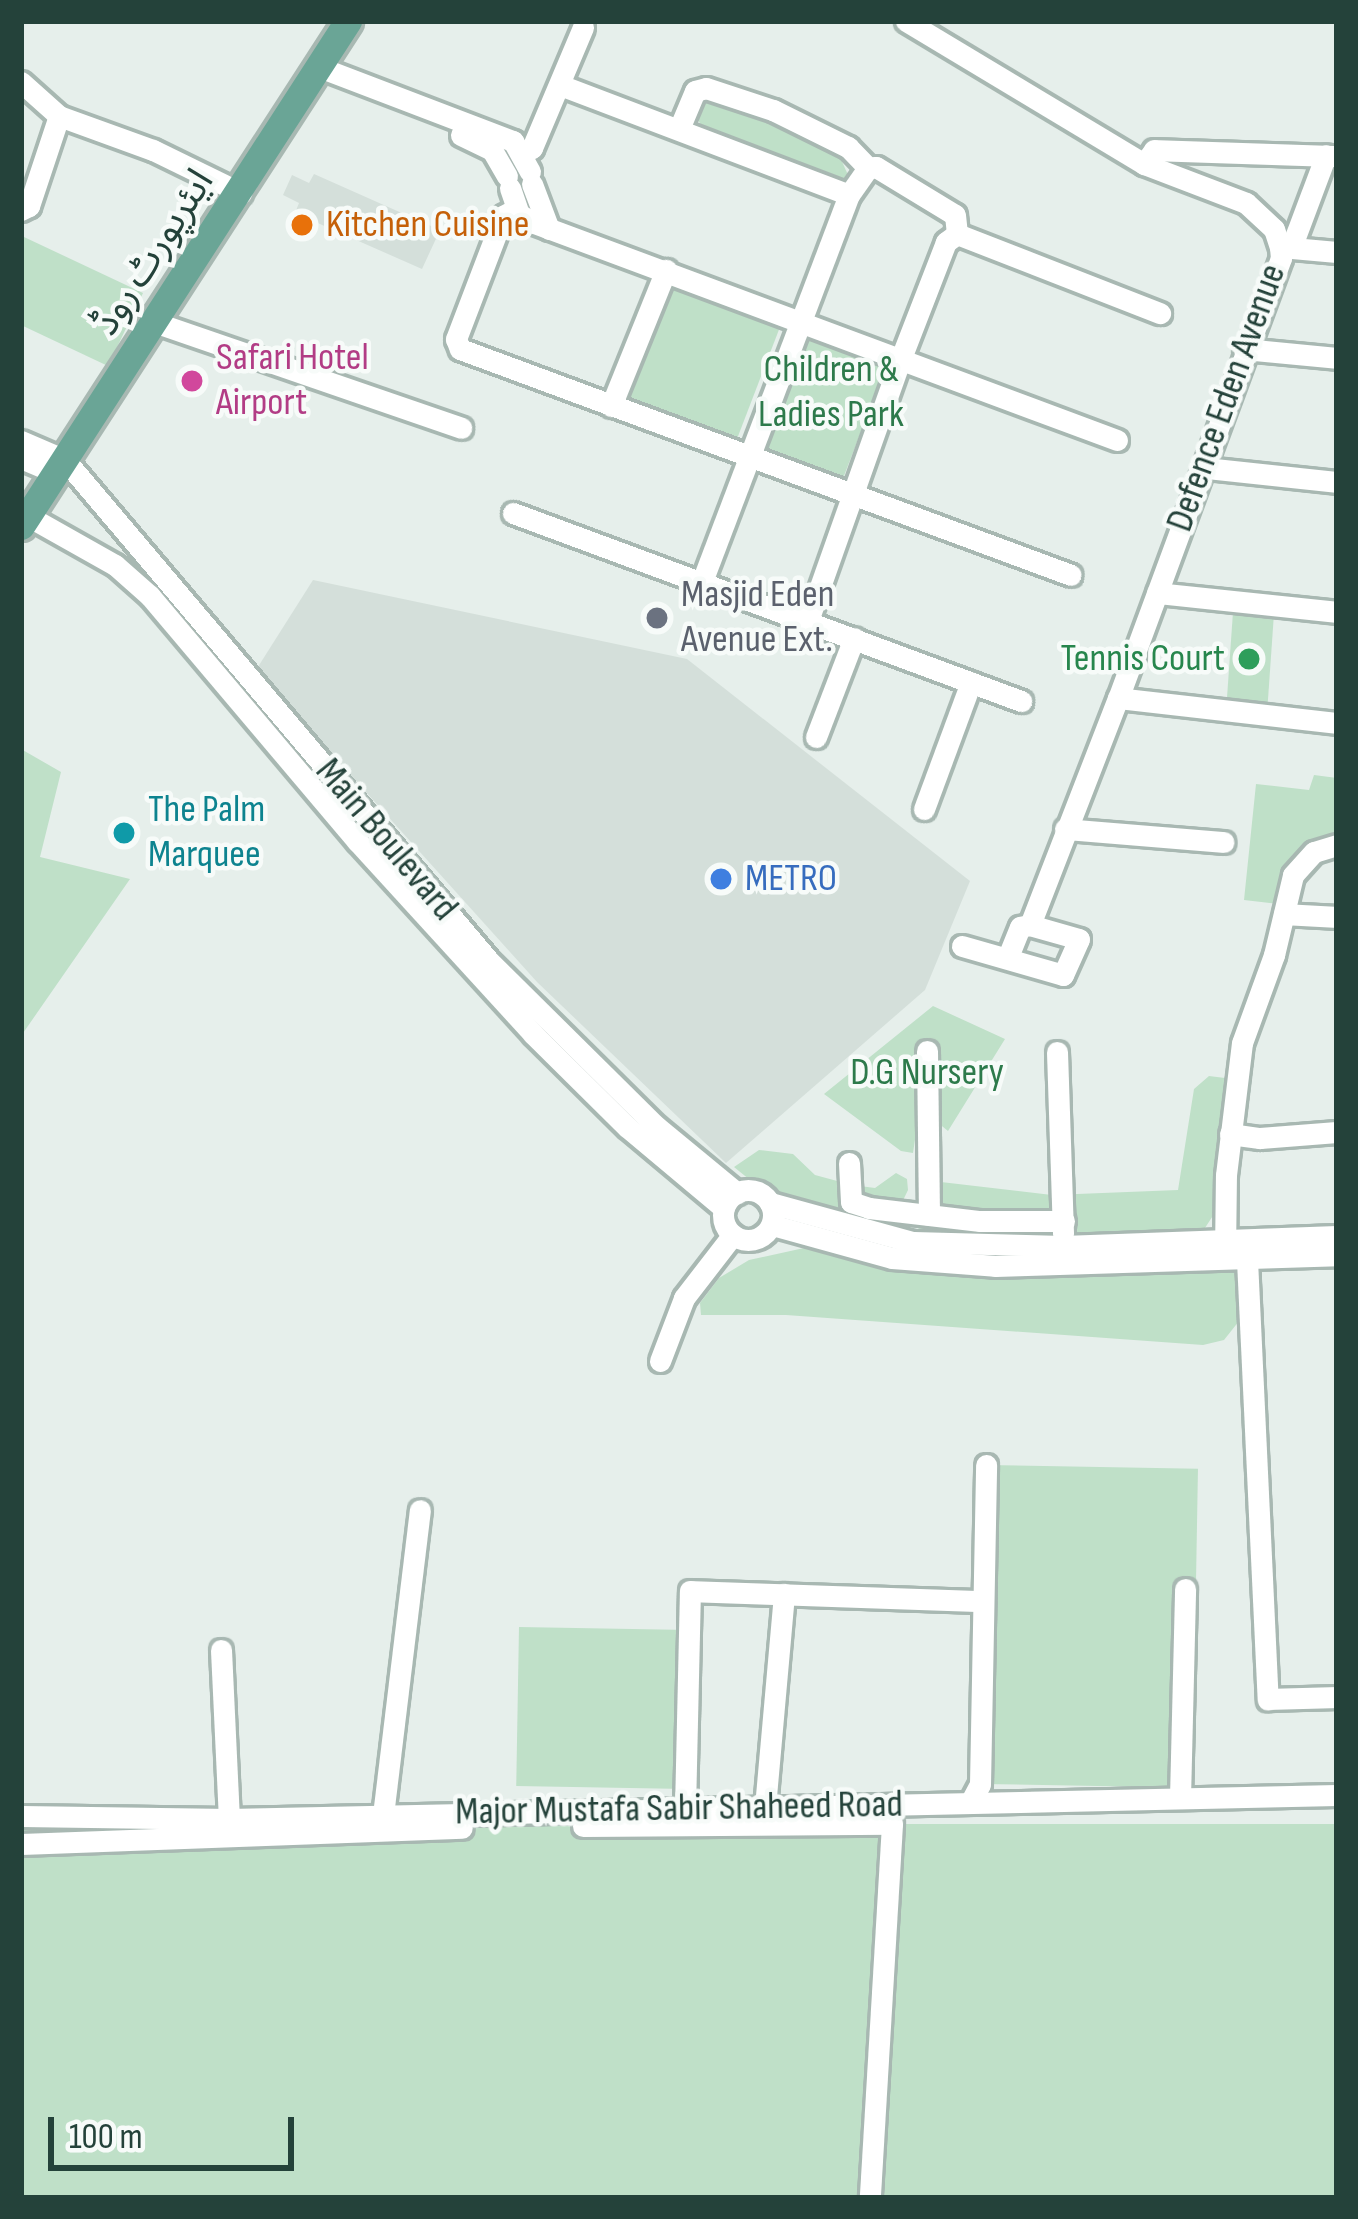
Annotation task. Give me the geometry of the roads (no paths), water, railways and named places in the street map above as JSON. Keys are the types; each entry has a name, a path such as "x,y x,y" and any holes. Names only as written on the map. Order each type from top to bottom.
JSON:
{"main road":[{"name":"ایئرپورٹ روڈ","path":"25,521 348,21"}],"street":[{"name":"Defence Eden Avenue","path":"908,21 1144,164 1246,203 1286,247 1030,925 1020,927 1008,956"},
{"path":"583,26 502,216 456,346 850,497 1070,575"},
{"path":"316,72 484,144 520,180 549,229 1118,440"},
{"path":"21,82 59,116 153,151 241,193"},
{"path":"560,85 849,195"},
{"path":"679,129 695,91 706,88 773,110 848,147 868,168"},
{"path":"21,210 29,206 59,116"},
{"path":"1144,164 1154,150 1332,156 1286,247 1337,252"},
{"path":"703,579 849,195 868,168 876,166 952,209 957,234"},
{"path":"957,234 1160,313"},
{"path":"808,620 901,358 946,242 957,234"},
{"path":"611,406 666,270"},
{"path":"154,322 460,428"},
{"path":"1244,349 1337,358"},
{"path":"21,441 61,466"},
{"path":"21,458 61,466"},
{"name":"Main Boulevard","path":"61,466 489,961 730,1200"},
{"path":"1205,468 1337,482"},
{"path":"513,514 703,579 1021,701"},
{"name":"Main Boulevard","path":"25,521 102,556 139,585 342,824 532,1034 627,1127 730,1200"},
{"path":"1157,593 1337,612"},
{"path":"816,737 854,638"},
{"path":"924,809 971,682"},
{"path":"1118,698 1337,723"},
{"path":"1065,829 1223,842"},
{"path":"1337,845 1303,860 1242,1043 1230,1134 1232,1254 1268,1699 1337,1697"},
{"path":"1285,914 1337,917"},
{"path":"962,946 1063,975 1078,939 1030,925"},
{"path":"926,1051 929,1215"},
{"path":"1057,1052 1063,1246"},
{"path":"1230,1134 1260,1138 1337,1132"},
{"path":"849,1163 851,1202 929,1215 1064,1221"},
{"path":"771,1214 755,1240 732,1236 724,1223 730,1200 755,1191 771,1214 894,1249 995,1266 1232,1254 1337,1236"},
{"path":"894,1249 903,1212"},
{"path":"659,1361 684,1298 732,1236"},
{"path":"894,1249 1063,1246 1337,1256"},
{"path":"970,1803 980,1784 986,1466"},
{"path":"382,1816 420,1510"},
{"path":"1180,1798 1186,1589"},
{"path":"686,1809 690,1591 981,1601"},
{"path":"765,1808 784,1594"},
{"path":"220,1651 229,1819"},
{"name":"Major Mustafa Sabir Shaheed Road","path":"21,1816 229,1819 1337,1795"},
{"path":"21,1844 513,1826 892,1824 871,2198"}],"place":[{"name":"Kitchen Cuisine","path":"302,225"},
{"name":"Safari Hotel Airport","path":"192,381"},
{"name":"Masjid Eden Avenue Ext.","path":"657,618"},
{"name":"Tennis Court","path":"1249,659"},
{"name":"The Palm Marquee","path":"124,833"},
{"name":"METRO","path":"721,879"}],"park label":[{"name":"Children & Ladies Park","path":"831,394"},
{"name":"D.G Nursery","path":"927,1073"}]}
